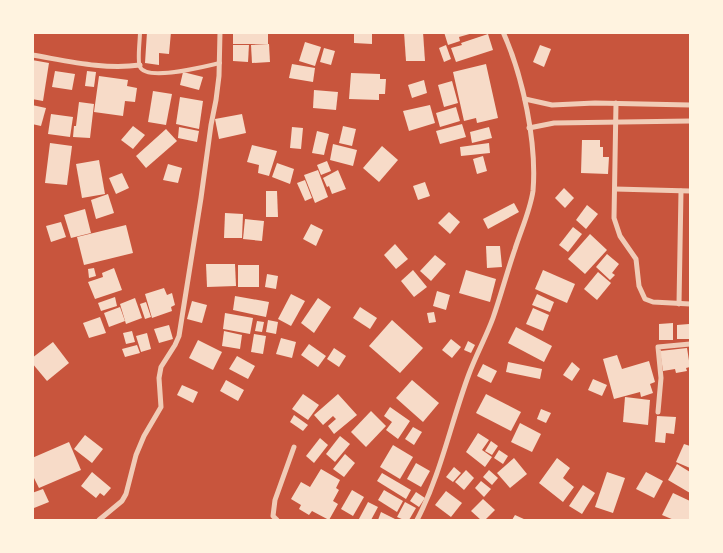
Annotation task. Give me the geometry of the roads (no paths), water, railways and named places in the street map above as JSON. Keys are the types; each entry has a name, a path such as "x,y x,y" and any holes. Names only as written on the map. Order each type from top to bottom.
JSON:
{"street":[{"path":"99,520 122,501 126,494 138,449 161,406 161,367 179,336 216,100 220,63 220,32"},
{"path":"418,520 441,462 469,374 493,318 528,211 532,192 533,150 525,99 512,51 503,32"},
{"path":"32,55 81,64 125,67 140,65"},
{"path":"525,99 552,106 616,103 690,104"},
{"path":"616,103 614,218 620,236 636,259 639,286 646,299 653,302 690,304"},
{"path":"529,128 554,123 690,121"},
{"path":"615,189 690,191"},
{"path":"679,304 681,191"},
{"path":"658,412 661,378 658,347 690,344"},
{"path":"277,520 273,516 275,500 294,447"}],"lane":[{"path":"140,32 140,65 143,71 150,73 183,72 220,63"}]}
